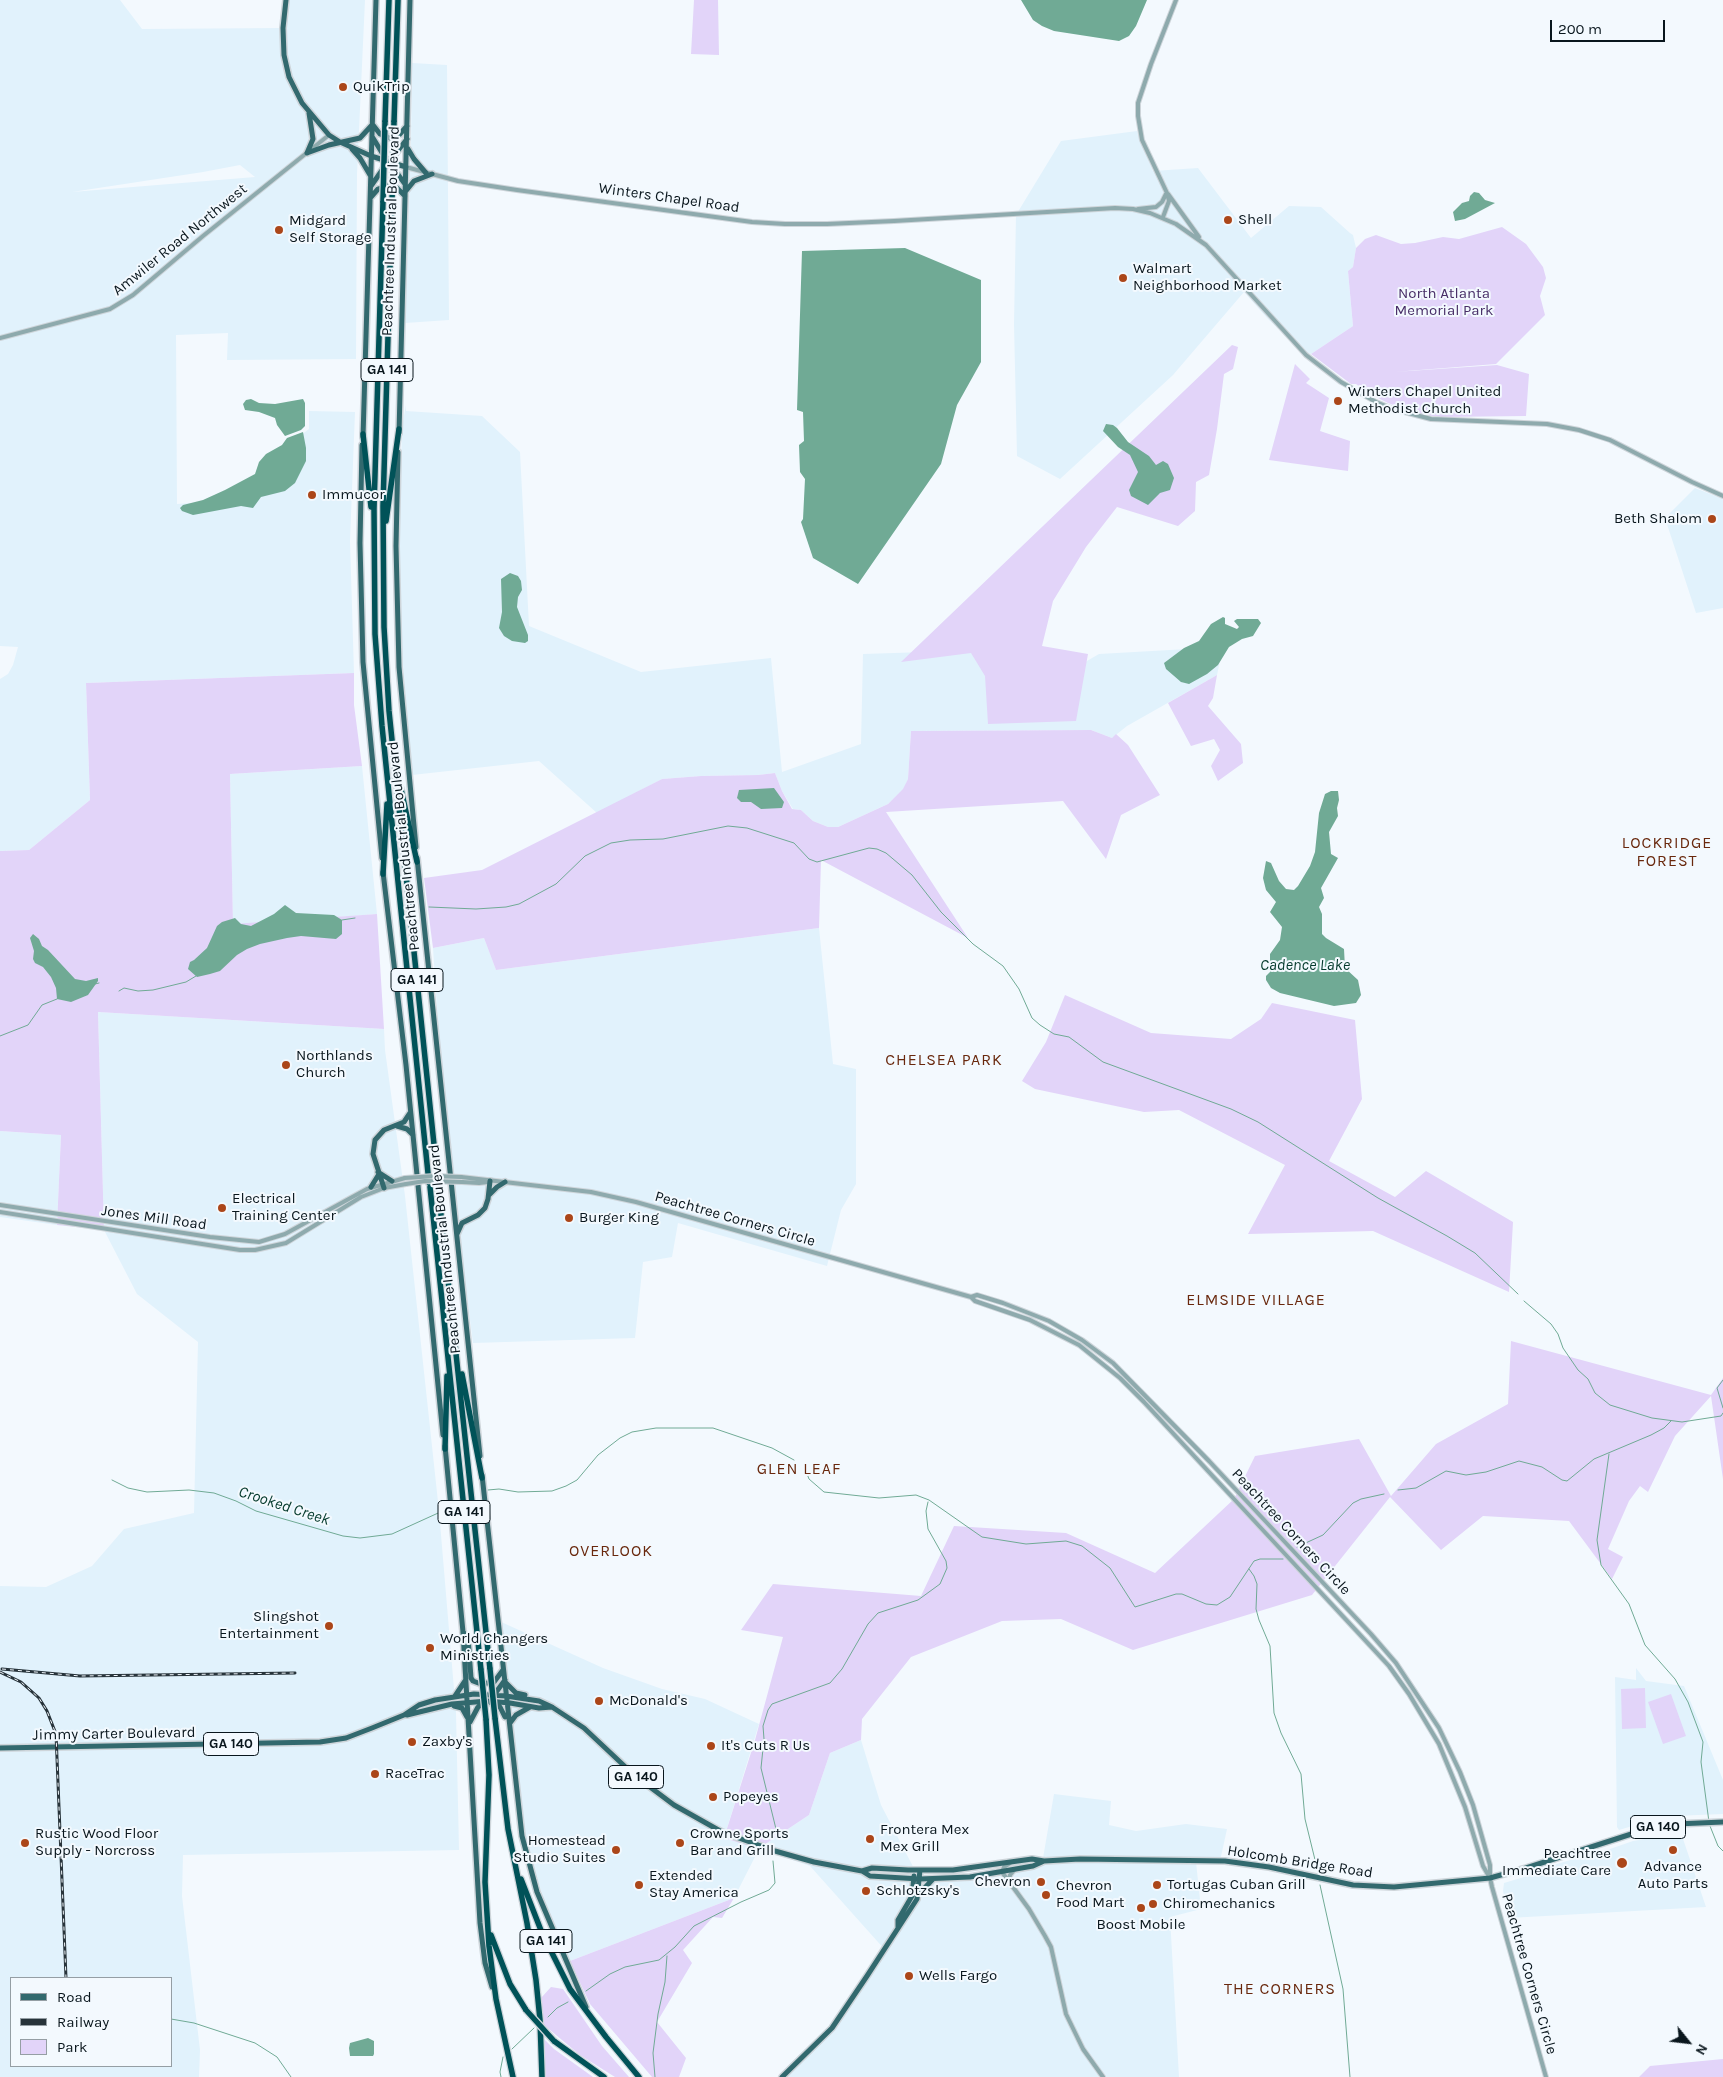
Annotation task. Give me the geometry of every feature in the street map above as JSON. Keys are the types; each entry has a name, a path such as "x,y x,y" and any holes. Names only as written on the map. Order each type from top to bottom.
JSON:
{"highway":[{"name":"Peachtree Industrial Boulevard","path":"388,0 374,524 375,634 388,789 486,1718 489,1776 485,1882 488,1928"},
{"name":"Peachtree Industrial Boulevard","path":"398,0 383,538 386,661 438,1185 495,1718 508,1829 535,1970 540,2020 542,2077"},
{"path":"383,538 399,429"},
{"path":"363,434 374,524"},
{"path":"396,776 401,789 417,862"},
{"path":"383,874 388,789"},
{"path":"455,1336 482,1478"},
{"path":"445,1449 447,1354"},
{"name":"GA 141","path":"514,1860 533,1912 558,1967 578,2000 639,2077"},
{"path":"488,1928 488,1946 496,1999 513,2077"},
{"name":"GA 141","path":"488,1928 502,1967 526,2010 554,2041 604,2077"}],"main road":[{"name":"Winters Chapel Road","path":"286,0 283,28 283,50 286,67 298,97 309,113 329,135 340,142 371,156 406,167"},
{"name":"Peachtree Industrial Boulevard","path":"376,0 360,543 363,652 383,874 411,1110 463,1632 480,1923 485,1963 496,1999"},
{"name":"Peachtree Industrial Boulevard","path":"410,0 396,546 398,643 417,862 453,1212 503,1670 508,1698 514,1776"},
{"path":"307,153 313,139 309,113"},
{"path":"307,153 340,142 360,138 366,134 372,124 380,134 390,138 402,133 407,126"},
{"path":"372,136 378,148 406,185"},
{"path":"370,187 407,139"},
{"path":"370,199 375,191 384,186 397,188 405,194 414,181 429,173 414,159 407,146"},
{"path":"350,147 360,158 370,175"},
{"path":"383,1186 373,1152 375,1140 382,1131 406,1120 411,1110"},
{"path":"396,1126 407,1129 413,1135"},
{"path":"378,1173 392,1181"},
{"path":"371,1188 378,1173"},
{"path":"456,1237 460,1226 478,1215 485,1208 490,1181"},
{"path":"488,1195 505,1182"},
{"path":"453,1212 469,1219"},
{"path":"463,1632 468,1637 471,1678 473,1681 481,1684 494,1682 503,1670"},
{"path":"455,1696 466,1680 473,1690 500,1707 505,1713 511,1772 514,1776 520,1826 530,1872 572,1977 591,2016"},
{"path":"469,1725 478,1707 501,1687 505,1680 516,1693 541,1699 552,1707"},
{"name":"Jimmy Carter Boulevard","path":"0,1748 320,1742 346,1738 404,1715 419,1705 466,1695 486,1699"},
{"path":"486,1699 499,1700 508,1698"},
{"name":"Jimmy Carter Boulevard","path":"404,1715 421,1713 447,1705 486,1699 508,1698 539,1701 552,1707 584,1728 624,1767 645,1784 702,1822 739,1839 814,1862 862,1871 870,1876 917,1879"},
{"name":"Jimmy Carter Boulevard","path":"508,1698 532,1706 552,1707"},
{"path":"421,1713 457,1706 462,1708 466,1714 469,1725"},
{"path":"510,1726 516,1714 532,1706"},
{"name":"Holcomb Bridge Road","path":"862,1871 872,1868 917,1870 967,1869 1032,1859 1044,1861 1087,1859 1239,1862 1339,1883 1368,1887 1394,1887 1490,1878 1650,1828 1676,1824 1723,1822"},
{"name":"Holcomb Bridge Road","path":"917,1879 970,1877 1033,1866 1044,1861"},
{"path":"917,1870 918,1895"},
{"path":"898,1927 898,1920 912,1896 917,1879"},
{"path":"782,2077 832,2028 909,1913 918,1895 933,1879"}],"street":[{"path":"1176,0 1151,64 1138,104 1140,135 1153,167 1167,192 1206,246"},
{"name":"Amwiler Road Northwest","path":"0,338 104,311 122,302 144,287 203,236 329,135"},
{"name":"Winters Chapel Road","path":"406,167 458,181 517,190 752,222 786,224 827,224 1100,208 1133,209 1163,217 1191,233 1206,246 1306,354 1341,382 1376,402 1393,409 1431,419 1539,423 1579,430 1610,440 1723,496"},
{"path":"1133,209 1156,207 1162,202 1167,192"},
{"path":"1163,217 1169,201 1167,192"},
{"name":"Peachtree Corners Circle","path":"383,1186 392,1181 405,1178 435,1176 462,1180"},
{"name":"Peachtree Corners Circle","path":"383,1186 462,1180 490,1181 605,1194 971,1297 1024,1317 1065,1337 1090,1353 1120,1378 1366,1640 1399,1680 1439,1744 1465,1807 1483,1866 1490,1878 1546,2077"},
{"name":"Jones Mill Road","path":"346,1206 403,1184"},
{"name":"Jones Mill Road","path":"0,1205 242,1242 265,1241 290,1232 371,1188 383,1186"},
{"name":"Jones Mill Road","path":"0,1212 247,1250 272,1248 293,1240 361,1197 383,1186"},
{"path":"290,1232 293,1235 293,1240"},
{"name":"Peachtree Corners Circle","path":"971,1297 977,1295 994,1300 1048,1321 1082,1340 1113,1363 1209,1461 1371,1634 1396,1663 1427,1708 1452,1753 1478,1822 1490,1865 1490,1878"},
{"path":"1010,1863 1004,1867 1002,1872 1029,1909 1051,1948 1066,2014 1083,2049 1103,2077"},
{"path":"1009,1882 1010,1875 1015,1869"}],"shaded area":[{"path":"0,0 120,0 142,29 280,28 285,0 365,0 357,174 356,359 227,360 228,333 176,335 177,504 206,502 239,489 285,447 309,429 309,411 355,412 350,541 354,673 86,683 90,800 29,850 0,851 0,679 8,674 13,665 18,647 0,646","holes":["240,165 255,177 72,192"]},
{"path":"412,63 447,65 449,320 405,323 411,143"},
{"path":"1137,131 1153,171 1198,168 1251,238 1289,206 1321,207 1353,235 1356,248 1353,267 1348,271 1353,326 1311,354 1301,351 1267,318 1244,292 1173,375 1060,479 1017,456 1014,324 1016,215 1061,141"},
{"path":"406,405 406,411 482,416 520,452 529,626 641,672 771,658 782,772 861,744 863,654 1019,649 1061,676 1099,654 1223,647 1217,675 1127,726 1112,738 1091,730 911,731 908,779 904,789 888,804 838,827 828,827 813,821 801,810 793,809 782,791 775,773 662,779 597,813 539,761 412,775 402,652 399,535 402,427"},
{"path":"1695,488 1723,499 1723,608 1696,613 1665,518"},
{"path":"362,766 377,914 233,925 230,774"},
{"path":"819,928 833,1064 856,1069 856,1184 841,1210 827,1266 678,1223 672,1257 643,1262 635,1338 473,1343 442,1087 433,948 484,938 496,970"},
{"path":"98,1012 384,1029 385,1050 405,1196 439,1511 456,1713 459,1850 183,1855 182,1896 200,2050 199,2077 0,2077 0,1586 46,1587 92,1566 124,1529 194,1513 198,1342 137,1294 104,1230"},
{"path":"0,1131 61,1135 57,1225 0,1217"},
{"path":"499,1621 603,1668 662,1689 705,1699 759,1724 724,1838 758,1849 809,1815 830,1753 861,1740 881,1805 920,1880 955,1877 1042,1864 1054,1794 1111,1801 1109,1825 1136,1831 1186,1824 1227,1829 1220,1861 1196,1862 1201,1909 1170,1917 1179,2077 778,2077 834,2029 886,1951 810,1866 759,1849 734,1898 570,1961 546,1907 525,1839 509,1691 504,1669"},
{"path":"1636,1668 1646,1681 1684,1686 1723,1780 1723,1814 1673,1816 1619,1830 1617,1827 1615,1677 1636,1680"},
{"path":"1681,1833 1706,1907 1509,1918 1503,1891 1504,1883 1534,1874 1540,1869 1577,1858 1584,1858 1633,1841"}],"green space":[{"path":"694,0 718,0 719,55 691,54"},
{"name":"North Atlanta Memorial Park","path":"1502,227 1526,244 1543,267 1546,278 1540,296 1545,315 1496,364 1394,372 1497,365 1529,374 1526,416 1441,417 1415,414 1366,392 1356,384 1351,384 1311,354 1353,326 1348,271 1353,267 1356,248 1365,239 1376,235 1401,244 1415,243 1443,237 1459,239"},
{"path":"1232,345 1238,347 1233,369 1224,374 1209,475 1196,482 1195,511 1178,526 1117,507 1086,547 1053,601 1042,646 1088,654 1076,721 988,724 985,676 971,653 901,662"},
{"path":"1295,364 1310,379 1306,383 1329,398 1320,431 1350,441 1348,471 1269,460"},
{"path":"354,673 354,705 362,766 230,774 233,924 377,914 384,1029 98,1012 104,1230 57,1225 61,1135 0,1131 0,851 29,850 90,800 86,683"},
{"path":"1217,675 1213,698 1208,706 1241,744 1243,763 1218,781 1211,766 1220,750 1214,739 1191,746 1168,703"},
{"path":"1091,730 1112,738 1116,734 1128,745 1160,795 1121,815 1106,859 1063,801 886,812 968,938 821,860 819,928 496,970 484,938 433,948 424,878 482,870 662,779 775,773 792,809 801,810 813,821 828,827 838,827 888,804 903,789 908,779 911,731"},
{"path":"1065,995 1151,1033 1231,1039 1261,1019 1272,1003 1355,1020 1362,1099 1329,1161 1395,1197 1426,1171 1513,1222 1509,1292 1373,1231 1248,1234 1285,1165 1179,1110 1144,1112 1035,1089 1022,1081 1046,1042"},
{"path":"1511,1341 1711,1395 1723,1378 1723,1479 1711,1396 1675,1436 1648,1492 1640,1486 1629,1501 1608,1549 1623,1557 1612,1579 1569,1521 1483,1516 1441,1550 1390,1497 1312,1595 1133,1650 1061,1619 1002,1621 911,1657 862,1719 861,1740 830,1753 809,1815 758,1849 724,1838 755,1740 783,1637 741,1630 773,1584 921,1596 954,1526 1066,1533 1155,1573 1234,1499 1255,1456 1359,1439 1391,1496 1436,1444 1508,1404"},
{"path":"1645,1688 1646,1728 1622,1729 1621,1689"},
{"path":"1671,1694 1686,1736 1663,1744 1648,1702"},
{"path":"734,1898 722,1918 713,1917 683,1950 692,1963 657,2022 686,2058 679,2077 652,2077 590,2004 570,1961"},
{"path":"551,1987 563,1989 602,2046 629,2077 615,2077 580,2055 544,2025 541,1998"},
{"path":"544,2039 554,2049 593,2077 545,2077"},
{"path":"1723,2059 1723,2077 1639,2077 1650,2066"}],"water":[{"path":"1021,0 1147,0 1136,26 1129,36 1119,41 1054,31 1042,26 1033,20"},
{"path":"1474,192 1479,193 1485,200 1495,203 1465,219 1455,221 1453,212 1462,203 1469,201 1470,196"},
{"path":"905,248 981,280 981,362 957,405 941,464 858,584 813,558 801,522 803,519 805,479 800,472 799,445 804,441 803,412 797,410 802,251"},
{"path":"251,399 259,403 275,404 303,399 305,403 305,426 301,430 285,436 277,425 275,418 259,412 245,410 243,404 246,400"},
{"path":"1106,424 1117,428 1128,442 1149,456 1156,465 1163,461 1168,464 1174,478 1170,490 1160,493 1148,505 1131,496 1129,490 1138,472 1130,455 1118,447 1103,431"},
{"path":"303,432 306,461 295,483 285,491 261,497 253,508 241,506 193,515 182,511 180,508 183,505 203,500 255,474 259,462 266,454 282,445 287,438"},
{"path":"510,573 518,576 521,581 522,590 518,597 517,607 528,635 528,641 525,643 512,641 504,636 499,628 502,612 501,579"},
{"path":"1223,617 1225,618 1225,624 1237,629 1239,627 1234,621 1237,619 1258,619 1261,623 1253,636 1242,639 1229,647 1218,665 1207,674 1189,684 1181,682 1166,669 1164,663 1184,648 1199,641 1211,624"},
{"path":"774,788 784,802 782,808 761,809 751,802 741,802 737,798 739,790"},
{"name":"Cadence Lake","path":"1331,791 1338,791 1339,800 1338,816 1329,832 1331,854 1338,858 1321,888 1324,898 1319,907 1322,914 1322,934 1344,949 1345,968 1358,980 1361,995 1356,1003 1334,1006 1280,993 1271,988 1266,980 1266,976 1270,972 1270,954 1280,940 1282,927 1270,912 1276,902 1266,890 1263,878 1266,861 1271,863 1279,881 1286,889 1294,890 1298,886 1310,866 1315,852 1319,813 1325,794"},
{"path":"285,905 296,913 334,915 342,920 342,934 336,939 301,936 260,944 237,955 220,971 197,977 188,969 190,962 207,948 217,926 222,922 235,918 241,924 251,926 274,914"},
{"path":"33,934 39,939 42,946 75,979 86,981 98,978 98,981 88,995 71,1002 57,999 56,988 51,977 33,959 34,951 30,938"},
{"path":"368,2038 374,2041 373,2056 350,2056 350,2043"}],"waterway":[{"path":"429,907 476,909 519,904 556,884 585,856 611,843 630,840 663,839 728,826 747,828 794,843 809,859 817,862 869,848 877,849 886,853 912,875 941,912 973,944 1003,966 1019,989 1032,1018 1040,1025 1054,1034 1069,1037 1103,1062 1231,1109 1258,1122 1378,1198 1475,1253 1518,1294"},
{"path":"342,920 355,918"},
{"path":"119,991 124,988 138,991 153,990 186,982 196,976"},
{"path":"95,984 99,983"},
{"path":"0,1036 28,1025 42,1005 57,999"},
{"path":"1524,1301 1551,1324 1558,1334 1563,1348 1578,1370 1588,1379 1595,1393 1610,1405 1652,1418 1682,1422 1721,1416 1723,1413"},
{"name":"Crooked Creek","path":"1723,1380 1717,1388 1723,1408"},
{"name":"Crooked Creek","path":"1398,1490 1416,1488 1446,1471 1466,1475 1486,1472 1519,1461 1542,1467 1562,1480 1567,1481 1594,1459 1651,1435 1664,1428 1671,1421"},
{"name":"Crooked Creek","path":"488,1490 499,1489 518,1492 552,1491 566,1486 577,1480 598,1455 620,1438 632,1432 656,1428 713,1428 772,1448 794,1460"},
{"path":"1609,1454 1597,1540 1601,1565 1629,1604 1645,1645 1675,1679 1688,1702 1703,1742 1701,1762 1709,1822"},
{"name":"Crooked Creek","path":"804,1466 809,1479 824,1492 879,1498 916,1495 929,1500 982,1537 1026,1544 1066,1541 1082,1546 1110,1568 1135,1607 1176,1594 1182,1594 1206,1604 1217,1605 1230,1597 1254,1561 1260,1559 1283,1559"},
{"name":"Crooked Creek","path":"112,1480 128,1488 147,1492 189,1490 214,1493 256,1511 343,1536 360,1538 392,1534 447,1509"},
{"name":"Crooked Creek","path":"1297,1547 1323,1535 1353,1503 1361,1499 1384,1494"},
{"path":"782,1838 776,1829 761,1768 764,1739 763,1726 768,1710 772,1704 830,1683 842,1669 868,1624 878,1613 918,1600 940,1584 947,1568 946,1561 928,1529 926,1511 928,1502"},
{"path":"1249,1569 1257,1584 1256,1609 1270,1646 1274,1713 1281,1733 1301,1774 1305,1819 1318,1872"},
{"path":"1710,1826 1718,1846 1723,1851"},
{"path":"586,1991 610,1974 625,1967 659,1960 675,1947 694,1926 769,1890 775,1883 773,1861"},
{"path":"1320,1885 1343,1989 1350,2077"},
{"path":"655,2077 653,2053 658,2014 665,1982 667,1956"},
{"path":"548,2017 557,2008 568,2002"},
{"path":"172,2019 194,2023 255,2043 277,2057 291,2077"},
{"path":"512,2049 534,2028"},
{"path":"501,2077 503,2057"}],"railway":[{"path":"2,1669 80,1676 295,1673"},
{"path":"0,1672 21,1682 39,1698 47,1711 56,1734 66,1977"}],"place":[{"name":"QuikTrip","path":"343,87"},
{"name":"Shell","path":"1228,220"},
{"name":"Midgard Self Storage","path":"279,230"},
{"name":"Walmart Neighborhood Market","path":"1123,278"},
{"name":"Winters Chapel United Methodist Church","path":"1338,401"},
{"name":"Immucor","path":"312,495"},
{"name":"Beth Shalom","path":"1712,519"},
{"name":"Northlands Church","path":"286,1065"},
{"name":"Electrical Training Center","path":"222,1208"},
{"name":"Burger King","path":"569,1218"},
{"name":"Slingshot Entertainment","path":"329,1626"},
{"name":"World Changers Ministries","path":"430,1648"},
{"name":"McDonald's","path":"599,1701"},
{"name":"Zaxby's","path":"412,1742"},
{"name":"It's Cuts R Us","path":"711,1746"},
{"name":"RaceTrac","path":"375,1774"},
{"name":"Popeyes","path":"713,1797"},
{"name":"Frontera Mex Mex Grill","path":"870,1839"},
{"name":"Rustic Wood Floor Supply - Norcross","path":"25,1843"},
{"name":"Crowne Sports Bar and Grill","path":"680,1843"},
{"name":"Homestead Studio Suites","path":"616,1850"},
{"name":"Advance Auto Parts","path":"1673,1850"},
{"name":"Peachtree Immediate Care","path":"1622,1863"},
{"name":"Chevron","path":"1041,1882"},
{"name":"Extended Stay America","path":"639,1885"},
{"name":"Tortugas Cuban Grill","path":"1157,1885"},
{"name":"Schlotzsky's","path":"866,1891"},
{"name":"Chevron Food Mart","path":"1046,1895"},
{"name":"Chiromechanics","path":"1153,1904"},
{"name":"Boost Mobile","path":"1141,1908"},
{"name":"Wells Fargo","path":"909,1976"}],"district":[{"name":"LOCKRIDGE FOREST","path":"1667,852"},
{"name":"CHELSEA PARK","path":"944,1060"},
{"name":"ELMSIDE VILLAGE","path":"1256,1300"},
{"name":"GLEN LEAF","path":"799,1469"},
{"name":"OVERLOOK","path":"611,1551"},
{"name":"THE CORNERS","path":"1280,1989"}]}
